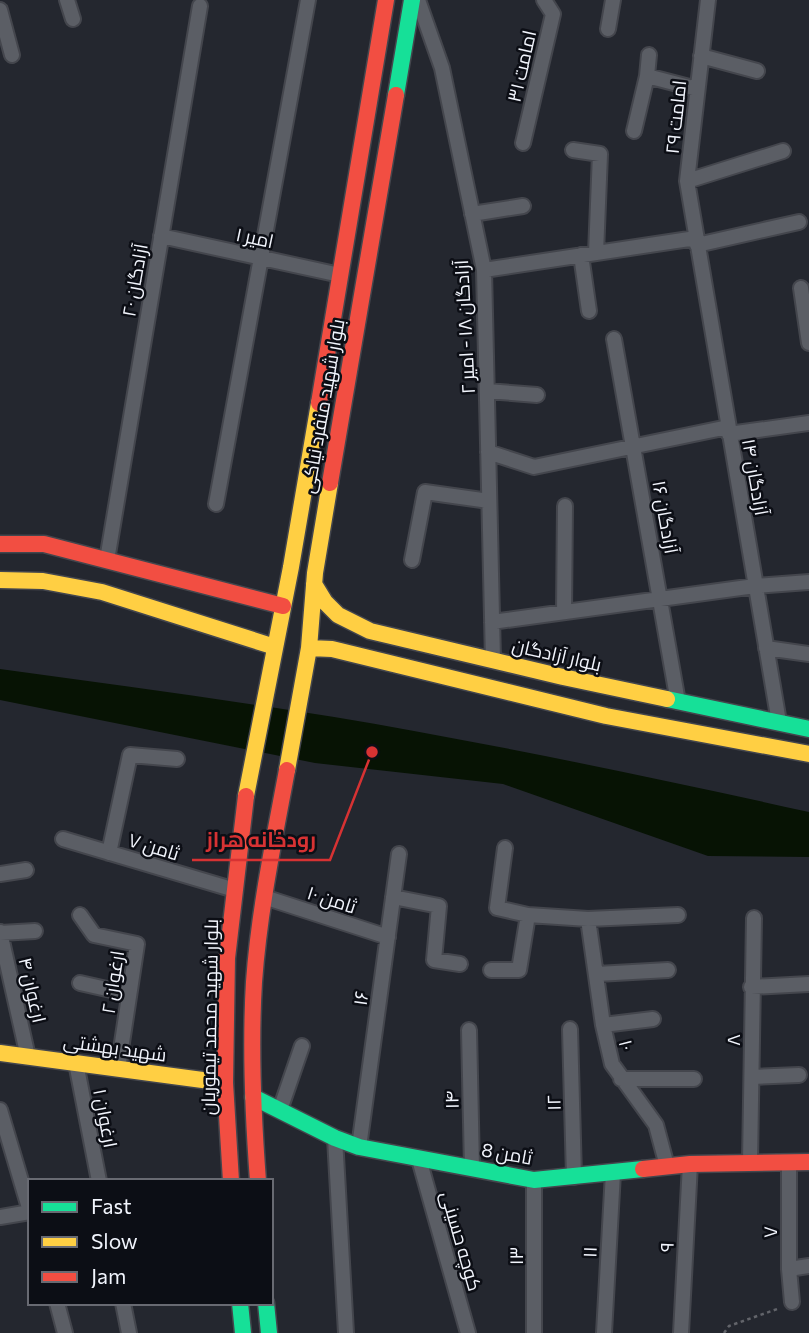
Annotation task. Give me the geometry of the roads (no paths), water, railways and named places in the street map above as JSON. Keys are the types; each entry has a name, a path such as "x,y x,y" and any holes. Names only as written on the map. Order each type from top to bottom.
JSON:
{"main road":[{"name":"بلوار شهید منفرد نیاکی","path":"243,813 283,607 386,0"},
{"name":"بلوار شهید منفرد نیاکی","path":"264,897 309,648 314,584 412,0"},
{"path":"323,374 337,384 348,378"},
{"path":"316,417 327,412 332,413 340,423"},
{"path":"0,544 44,544 283,607"},
{"path":"102,592 107,561"},
{"path":"0,580 43,581 102,592 275,647"},
{"name":"بلوار آزادگان","path":"314,584 325,602 338,615 370,631 574,680 809,729"},
{"path":"309,648 332,649 570,707 809,754"},
{"path":"570,707 574,680"},
{"name":"بلوار شهید محمد تیموریان","path":"230,1179 225,1083 227,958 243,813"},
{"path":"235,890 264,897 254,983 253,1097 258,1179"},
{"path":"232,914 260,922"},
{"name":"شهید بهشتی","path":"0,1053 225,1083"},
{"name":"ثامن 8","path":"253,1097 359,1147 534,1180 690,1164 809,1162"},
{"path":"241,1308 257,1317 267,1306"},
{"path":"267,1306 268,1333"},
{"path":"241,1308 243,1333"}],"street":[{"path":"67,0 73,19"},
{"path":"216,504 308,0"},
{"name":"آزادگان ۱۸ - امیر ۲","path":"418,0 442,68 484,270 493,660"},
{"name":"امامت ۳۱","path":"523,143 553,13 544,0"},
{"path":"608,29 613,0"},
{"name":"امامت ۲۹","path":"696,242 687,181 708,0"},
{"name":"آزادگان ۲۰","path":"107,561 200,6"},
{"path":"0,10 12,55"},
{"path":"634,131 647,76 649,55"},
{"path":"701,56 757,71"},
{"path":"647,76 696,89"},
{"path":"573,150 600,154 596,253"},
{"path":"687,181 783,150"},
{"path":"472,214 523,206"},
{"path":"484,270 596,253 696,242 799,222"},
{"name":"امیر ۱","path":"161,236 340,275"},
{"name":"آزادگان ۱۴","path":"696,242 779,722"},
{"path":"581,256 589,311"},
{"path":"801,288 809,342"},
{"name":"آزادگان ۱۶","path":"614,339 678,702"},
{"path":"487,391 537,395"},
{"path":"488,452 534,467 729,430 809,423"},
{"path":"412,560 425,492 489,501"},
{"path":"564,612 565,506"},
{"path":"492,622 755,586 809,582"},
{"path":"766,648 809,654"},
{"path":"109,853 130,755 177,759"},
{"name":"ثامن ۷","path":"63,839 235,890"},
{"path":"505,848 497,908 528,915 588,919 678,915"},
{"name":"۱۶","path":"359,1147 400,854"},
{"path":"0,874 26,870"},
{"name":"ثامن ۱۰","path":"264,897 388,937"},
{"path":"393,897 439,906 434,960 460,964"},
{"name":"ارغوان ۲","path":"80,915 94,934 137,944 118,1069"},
{"path":"491,970 519,970 528,915"},
{"name":"۸","path":"750,1162 754,918"},
{"name":"۱۰","path":"588,919 603,1025 612,1064 656,1125 667,1166"},
{"path":"0,932 35,931"},
{"name":"ارغوان ۴","path":"0,932 28,1057"},
{"path":"597,974 668,970"},
{"path":"80,983 129,994"},
{"path":"751,987 809,984"},
{"path":"603,1025 653,1019"},
{"name":"۱۲","path":"570,1029 574,1177"},
{"name":"۱۴","path":"469,1030 472,1168"},
{"path":"280,1110 302,1046"},
{"name":"ارغوان ۱","path":"76,1063 99,1179"},
{"path":"752,1077 799,1076"},
{"path":"621,1079 694,1079"},
{"path":"0,1110 28,1204"},
{"path":"335,1138 346,1333"},
{"name":"کوچه حسینی","path":"419,1158 468,1333"},
{"name":"۷","path":"789,1162 789,1269 792,1303"},
{"name":"۹","path":"681,1333 690,1164"},
{"name":"۱۱","path":"604,1333 613,1173"},
{"name":"۱۳","path":"534,1180 534,1333"},
{"path":"0,1217 28,1211"},
{"path":"789,1269 809,1266"},
{"path":"58,1305 65,1333"},
{"path":"123,1305 129,1333"}],"place":[{"name":"رودخانه هراز","path":"372,752"}]}
